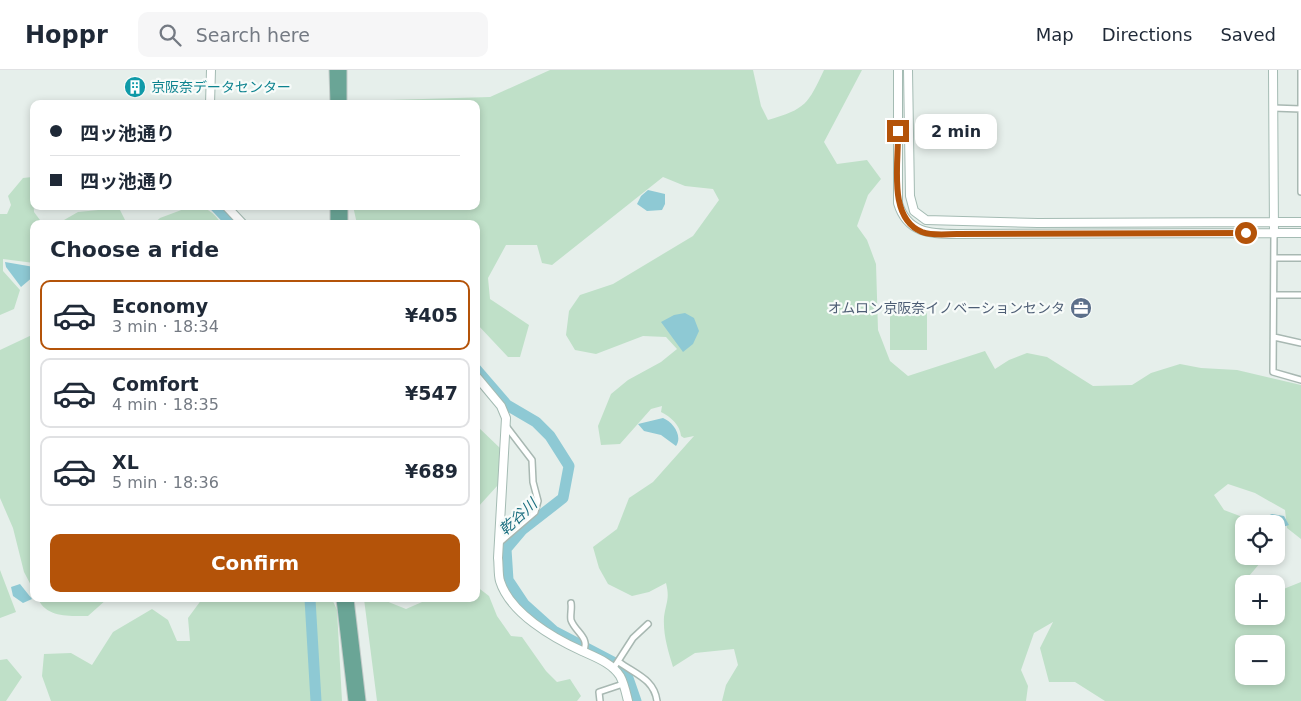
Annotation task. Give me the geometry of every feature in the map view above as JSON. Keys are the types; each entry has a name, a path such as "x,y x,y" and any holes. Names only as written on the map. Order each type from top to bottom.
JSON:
{"main road":[{"path":"210,70 210,100"},
{"path":"334,70 335,100"},
{"path":"342,70 342,100"},
{"path":"898,70 898,204 907,222 923,232 949,234 1301,234"},
{"path":"908,70 910,196 914,211 926,220 1038,223 1301,222"},
{"path":"1273,70 1274,234"},
{"path":"230,210 239,220"},
{"path":"480,381 502,406 506,426 499,543 499,579 512,602 548,633 616,665 628,701"},
{"path":"341,602 353,701"},
{"path":"349,602 361,701"}],"street":[{"path":"1301,70 1301,192"},
{"path":"1273,108 1301,109"},
{"path":"1274,234 1274,372 1301,380"},
{"path":"1274,258 1301,258"},
{"path":"1274,295 1301,295"},
{"path":"1274,337 1301,343"},
{"path":"499,543 535,512 538,501 533,482 532,460 506,426"},
{"path":"571,603 571,618 585,639 584,649"},
{"path":"648,624 633,638 616,665 649,682 656,693 657,701"},
{"path":"600,701 599,692 623,684"}],"green space":[{"path":"550,70 753,70 761,106 768,120 791,112 804,104 814,91 824,70 862,70 824,142 837,164 867,160 881,179 868,195 857,226 867,240 876,264 878,330 890,361 908,376 985,351 995,369 1009,360 1027,353 1047,357 1093,386 1132,385 1151,373 1180,364 1201,368 1237,370 1301,385 1301,539 1287,528 1285,510 1255,493 1228,484 1214,495 1224,510 1237,515 1235,515 1235,565 1258,565 1250,575 1235,575 1235,625 1285,625 1285,588 1301,582 1301,701 1105,701 1075,682 1049,682 1040,648 1053,622 1034,633 1021,670 1028,686 1026,701 722,701 726,685 738,665 734,649 695,653 673,667 664,630 664,617 668,597 666,583 649,592 632,596 608,584 599,568 593,547 617,529 629,498 653,482 694,436 684,438 681,436 679,428 674,422 661,412 662,406 651,409 620,444 601,445 598,426 611,394 628,380 661,362 677,349 666,337 643,336 596,354 575,350 566,335 569,311 580,295 613,284 693,236 719,200 713,189 685,186 663,177 552,265 542,263 537,245 506,245 488,278 490,299 529,325 520,357 508,357 480,327 480,220 356,220 354,210 480,210 480,100 389,100 490,97"},
{"path":"30,177 30,210 34,210 40,220 30,220 30,262 3,259 3,271 20,290 14,309 0,315 0,214 7,214 11,205 8,196 23,178"},
{"path":"120,210 125,220 64,220 78,212"},
{"path":"181,210 209,210 218,220 158,220"},
{"path":"890,313 927,313 927,350 890,350"},
{"path":"30,336 30,583 24,572 13,528 0,498 0,350"},
{"path":"480,429 501,449 498,485 480,505"},
{"path":"0,570 16,612 0,618"},
{"path":"480,589 489,596 497,616 511,636 522,637 546,671 557,682 570,679 581,696 577,701 377,701 364,602 388,602 406,609 422,602 480,602"},
{"path":"40,602 104,602 88,616 60,615 47,610"},
{"path":"200,602 333,602 337,610 342,701 51,701 42,676 44,654 71,653 92,665 113,632 152,609 168,620 177,641 190,641 188,618"},
{"path":"7,659 22,677 6,701 0,701 0,660"}],"water":[{"path":"648,190 665,194 665,204 662,210 647,211 637,204 641,196"},
{"path":"5,262 30,266 30,279 21,287 6,267"},
{"path":"685,313 694,318 699,331 693,344 683,352 661,322 674,315"},
{"path":"663,418 670,423 678,434 676,446 661,435 644,431 638,424"},
{"path":"1285,518 1289,525 1285,526"},
{"path":"20,584 30,596 30,600 23,603 13,596 11,587"}],"waterway":[{"name":"乾谷川","path":"219,210 228,220"},
{"name":"乾谷川","path":"480,374 507,405 536,422 550,436 569,466 563,498 522,530 506,549 508,580 524,604 554,631 617,664 628,678 636,701"},
{"path":"310,602 316,701"}],"place":[{"name":"京阪奈データセンター","path":"135,87"},
{"name":"オムロン京阪奈イノベーションセンタ","path":"1081,308"}],"route":[{"path":"898,131 898,204 907,222 923,232 934,234 1246,233"}]}
